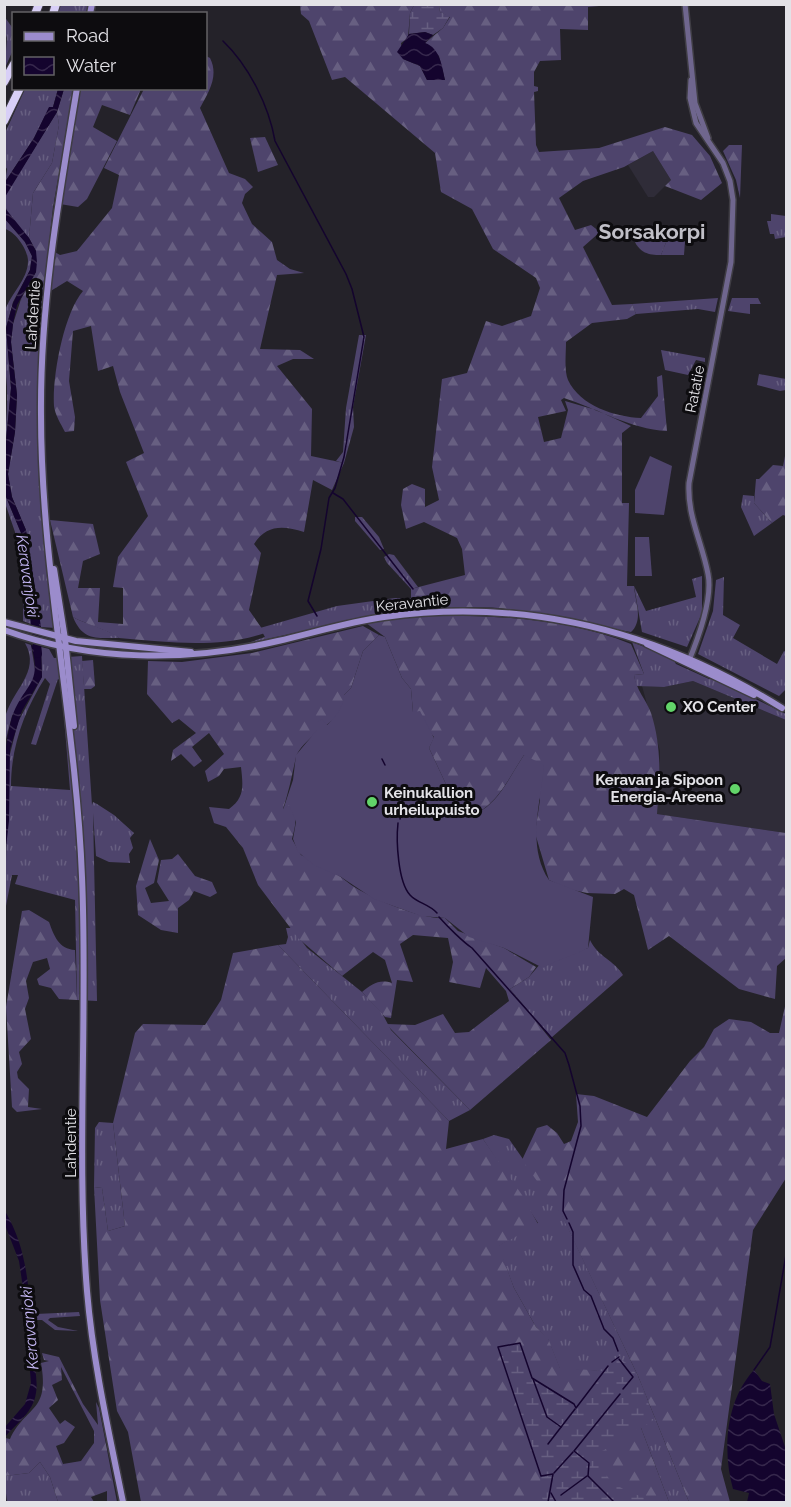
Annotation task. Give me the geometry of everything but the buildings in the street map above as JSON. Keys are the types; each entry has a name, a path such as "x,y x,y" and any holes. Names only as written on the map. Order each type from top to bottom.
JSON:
{"highway":[{"path":"4,82 12,68"},
{"path":"4,121 19,90"}],"main road":[{"name":"Lahdentie","path":"77,90 58,193 45,305 41,414 48,545 63,647 83,879 83,1222 87,1294 99,1385 123,1503"},
{"name":"Keravantie","path":"4,630 63,647 158,656 207,653 268,643 364,621 428,612 524,614 621,634 686,659 784,709"},
{"name":"Keravantie","path":"4,622 62,638 207,653"}],"street":[{"name":"Ratatie","path":"685,4 693,115 723,163 730,181 733,200 732,251 689,483 691,517 709,583 708,602 686,659"}],"shaded area":[{"path":"653,151 671,180 654,197 648,197 628,165"},
{"path":"693,681 786,720 786,833 657,814 660,751 642,686 664,687"}],"green space":[{"path":"60,5 88,5 87,12 58,12"},
{"path":"300,5 414,5 410,13 408,38 401,43 403,59 420,66 427,80 445,80 439,56 425,43 443,28 450,17 440,12 439,5 610,5 588,7 588,30 560,29 561,60 540,61 534,72 534,86 538,87 538,91 534,92 536,145 539,152 599,148 665,127 692,135 710,156 722,183 701,200 665,186 671,180 653,151 624,167 583,181 559,198 575,230 591,225 600,232 583,247 612,305 632,304 636,314 627,319 592,323 566,342 568,380 581,397 590,403 610,412 641,418 658,396 657,377 662,375 667,431 640,427 604,414 631,426 622,433 622,503 629,503 627,586 634,586 638,610 637,622 631,632 519,610 449,608 448,599 411,598 411,589 465,575 462,549 457,538 424,522 406,529 401,505 403,489 412,484 425,489 425,507 439,500 432,467 442,379 467,373 486,321 502,326 531,316 540,288 536,278 493,249 472,209 441,192 435,153 345,77 332,80 309,21 301,14","holes":["564,398 593,409 565,401 568,410 561,438 544,442 538,417 566,411 561,400"]},
{"path":"414,5 439,5 440,12 450,16 443,28 433,35 425,32 409,34 410,13"},
{"path":"4,16 12,27 12,52 5,68 7,35 5,41"},
{"path":"207,56 210,58 214,71 213,77 200,108 229,173 245,179 253,187 245,194 242,203 252,224 272,242 277,260 290,269 304,273 277,275 260,349 300,350 314,359 293,359 277,366 312,409 311,456 344,463 332,490 313,480 304,532 276,528 264,533 254,544 261,553 249,610 265,633 211,643 119,638 73,617 50,520 93,524 100,554 83,561 78,588 100,588 98,622 123,624 123,588 113,587 118,557 148,516 126,462 144,453 120,392 113,366 98,371 91,326 73,331 69,381 75,417 74,431 65,432 54,406 57,362 65,329 76,301 83,291 67,281 49,292 53,251 60,255 77,251 112,208 119,175 104,168 143,90 207,90"},
{"path":"25,90 58,90 53,107 49,108 34,138 5,182 7,169 5,166 5,133"},
{"path":"64,90 74,90 53,207 42,307 39,313 27,315 21,299 36,272 36,251 29,238 33,193 52,163 59,125 57,112"},
{"path":"79,90 141,90 130,115 102,105 93,127 117,141 87,199 78,207 60,204"},
{"path":"57,112 59,125 52,163 33,193 29,238 7,213 4,197"},
{"path":"265,137 278,165 258,172 250,138"},
{"path":"729,145 742,145 740,198 736,180 723,151"},
{"path":"771,214 786,216 786,237 775,239 774,234 770,234 767,221 771,221"},
{"path":"5,219 25,242 32,256 30,270 13,302 6,328 11,388 5,451 7,395 3,326 7,305 22,281 28,261 21,242 5,229"},
{"path":"641,228 667,240 661,255 645,252 636,244 634,240"},
{"path":"667,240 685,241 684,255 661,255"},
{"path":"718,298 715,312 698,309 636,314 632,304"},
{"path":"732,298 758,298 761,304 750,304 750,314 728,311"},
{"path":"21,299 27,308 27,318 40,328 38,405 40,486 56,628 41,627 38,619 26,530 12,497 8,474 15,432 17,395 11,342 13,324"},
{"path":"359,335 366,335 353,407 354,427 344,463 336,461 343,452 346,408"},
{"path":"661,350 705,358 705,362 696,360 688,375 665,370"},
{"path":"759,374 786,379 786,390 780,391 757,385"},
{"path":"786,451 786,516 783,515 772,523 754,503 756,479 759,479 773,465 783,466"},
{"path":"650,456 672,466 664,515 635,513 635,490"},
{"path":"4,492 21,533 32,615 31,624 23,621 23,588 15,532 5,503"},
{"path":"743,495 754,496 754,503 772,523 754,536 741,507"},
{"path":"355,517 362,517 379,537 384,549 380,550 355,521"},
{"path":"635,537 649,537 652,576 635,576"},
{"path":"389,554 394,555 418,587 411,589 387,563 384,557"},
{"path":"702,576 702,613 687,647 642,632 634,586 646,611 696,597 692,579"},
{"path":"724,577 723,615 740,625 733,638 777,664 784,651 786,652 786,689 779,696 698,654 713,611 716,580"},
{"path":"395,598 448,599 449,608 427,607 379,614 245,644 265,637 260,628 337,606"},
{"path":"419,616 500,617 553,623 605,635 631,644 644,674 634,675 635,680 651,713 659,751 657,814 786,833 786,958 777,966 775,999 739,989 669,936 648,950 634,895 624,889 615,894 587,893 568,889 549,880 535,833 540,800 524,755 494,799 486,807 468,816 452,797 429,748 434,737 413,712 411,689 402,678 385,637 366,623"},
{"path":"73,617 119,638 97,638 86,634"},
{"path":"363,626 379,635 363,651 351,688 344,695 348,709 319,731 299,751 283,809 289,804 294,812 292,839 301,855 341,873 336,874 375,898 412,913 445,918 458,931 504,948 536,967 529,977 510,989 551,1040 470,1110 386,1024 415,1025 443,1014 455,1033 469,1032 509,1001 506,991 486,968 480,988 449,982 453,962 448,938 413,935 400,944 413,982 397,980 391,1018 385,1017 362,992 376,983 392,983 385,960 373,952 342,976 298,938 258,885 243,848 226,827 214,823 209,807 229,809 238,800 242,785 241,767 224,769 219,776 208,782 205,771 224,754 209,733 192,747 202,761 194,767 181,754 171,761 173,750 196,733 179,719 172,723 147,694 148,661 182,662 252,653"},
{"name":"Keinukallion urheilupuisto","path":"379,635 385,637 402,678 411,689 413,712 420,711 434,738 429,748 452,797 468,816 478,813 494,800 524,755 544,765 537,824 538,853 549,880 593,897 588,948 543,968 504,948 469,937 445,918 421,916 374,899 341,877 314,865 298,852 293,839 296,822 289,805 283,810 293,780 296,755 317,730 317,722 322,719 327,725 336,715 344,695 351,688 363,651"},
{"path":"632,642 672,658 676,664 709,679 715,679 786,714 786,720 693,681 664,687 636,686 634,675 644,674"},
{"path":"25,643 31,645 36,676 12,716 5,743 4,725 8,709 30,664"},
{"path":"41,647 49,649 54,658 82,656 92,805 93,802 114,815 134,833 130,838 133,848 129,854 130,863 109,862 96,856 93,813 97,1001 77,1000 75,900 15,884 18,875 12,875 5,911 8,762 18,722 42,677","holes":["45,678 50,684 31,744 36,745 58,679 61,681 70,790 11,786 13,757 25,716"]},
{"path":"93,660 95,686 91,689 84,689 82,661"},
{"path":"150,839 159,860 154,883 145,888 151,903 169,901 157,882 161,860 172,859 178,854 195,876 212,882 217,893 210,897 194,891 189,900 178,908 178,933 161,930 138,915 136,886"},
{"path":"29,910 49,922 55,937 61,944 75,950 77,1000 59,999 51,988 39,985 37,979 50,969 47,958 33,962 26,981 29,998 25,1009 31,1039 19,1052 22,1064 17,1072 18,1078 29,1089 28,1107 42,1109 17,1112 12,1107 6,1007 22,911"},
{"path":"286,928 292,928 307,948 362,992 382,1013 391,1030 470,1110 449,1121 278,945 286,944 288,937"},
{"path":"590,940 597,951 623,975 551,1038 510,989 529,977 541,963 588,948"},
{"path":"278,945 449,1121 446,1149 483,1139 522,1195 538,1224 499,1246 514,1288 536,1327 548,1338 560,1368 620,1372 669,1502 141,1502 128,1432 117,1411 100,1300 94,1187 102,1188 108,1231 125,1226 113,1123 135,1033 143,1024 205,1025 221,1000 233,953"},
{"path":"786,1002 786,1178 753,1230 721,1469 730,1502 689,1502 638,1376 562,1216 522,1160 537,1128 547,1125 557,1133 564,1144 571,1141 578,1122 576,1094 594,1096 647,1117 690,1061 704,1047 714,1029 729,1019 751,1022 770,1033 779,1033"},
{"path":"99,1122 113,1123 125,1226 108,1231 102,1188 94,1187 95,1128"},
{"path":"494,1135 509,1139 562,1215 638,1376 689,1502 669,1502 620,1372 560,1369 548,1339 536,1327 514,1288 498,1246 538,1223 483,1139"},
{"path":"79,1312 80,1316 48,1320 58,1327 78,1331 55,1330 42,1320 36,1320 36,1314"},
{"path":"520,1343 532,1378 574,1404 576,1408 613,1361 619,1359 632,1369 641,1384 654,1419 600,1452 597,1462 615,1484 656,1502 545,1502 540,1493 541,1475 498,1347"},
{"path":"42,1353 59,1357 83,1404 98,1425 96,1402 117,1502 107,1502 107,1491 91,1497 94,1502 58,1502 50,1477 40,1462 29,1473 5,1476 5,1438 10,1439 39,1400 43,1379 41,1363 49,1361 44,1360","holes":["61,1367 94,1431 94,1443 81,1461 63,1464 56,1446 64,1443 75,1427 65,1420 60,1424 49,1408 58,1400 52,1385 62,1380"]},
{"path":"40,1462 50,1477 58,1502 7,1502 4,1476 29,1473"}],"water":[{"path":"425,32 433,35 425,43 437,53 445,80 427,80 420,66 403,59 397,52 409,34"},
{"path":"58,90 64,90 57,112 5,197 5,182 34,138 49,107 53,107"},
{"path":"5,208 29,238 36,251 37,262 36,272 17,305 13,324 11,342 17,395 15,432 8,474 12,497 26,530 41,627 31,624 32,615 21,533 4,492 11,388 6,328 13,303 30,270 32,256 25,242 5,219"},
{"path":"31,645 41,647 42,677 22,711 10,749 9,821 5,856 4,785 8,733 12,717 33,677 35,669"},
{"path":"5,1211 14,1228 24,1261 37,1382 32,1406 5,1437 5,1427 25,1404 31,1383 19,1261 5,1225"},
{"path":"754,1370 762,1381 770,1384 774,1414 786,1450 786,1502 747,1502 749,1493 733,1489 728,1458 729,1426 737,1396"}],"waterway":[{"path":"223,41 241,62 256,87 268,114 275,141 346,274 364,337 344,457 335,488 329,498 321,549 308,601 317,616"},
{"path":"333,493 343,499 413,589"},
{"name":"Keravanjoki","path":"34,616 38,654"},
{"path":"382,759 385,765"},
{"path":"402,800 403,806"},
{"path":"400,819 401,814"},
{"path":"398,823 399,861 406,889 413,898 437,913"},
{"path":"439,917 472,948 565,1053 580,1106 581,1126 564,1190 563,1211 567,1219"},
{"path":"569,1223 573,1232 573,1265 584,1290 591,1296 604,1329 613,1338 618,1351"},
{"path":"754,1370 770,1347 786,1255"},
{"path":"548,1502 553,1474 541,1476 498,1347 520,1343 532,1378 574,1404 576,1408 608,1366"},
{"path":"612,1362 619,1357"},
{"path":"619,1359 633,1377 623,1389"},
{"path":"533,1379 547,1417 561,1427"},
{"path":"614,1502 588,1476 589,1463 574,1451 620,1394"},
{"path":"548,1444 575,1409"},
{"path":"554,1473 573,1452"},
{"path":"561,1495 587,1476"},
{"path":"551,1493 556,1502"}],"place":[{"name":"XO Center","path":"671,707"},
{"name":"Keravan ja Sipoon Energia-Areena","path":"735,789"},
{"name":"Keinukallion urheilupuisto","path":"372,802"}],"district":[{"name":"Sorsakorpi","path":"652,232"}]}
